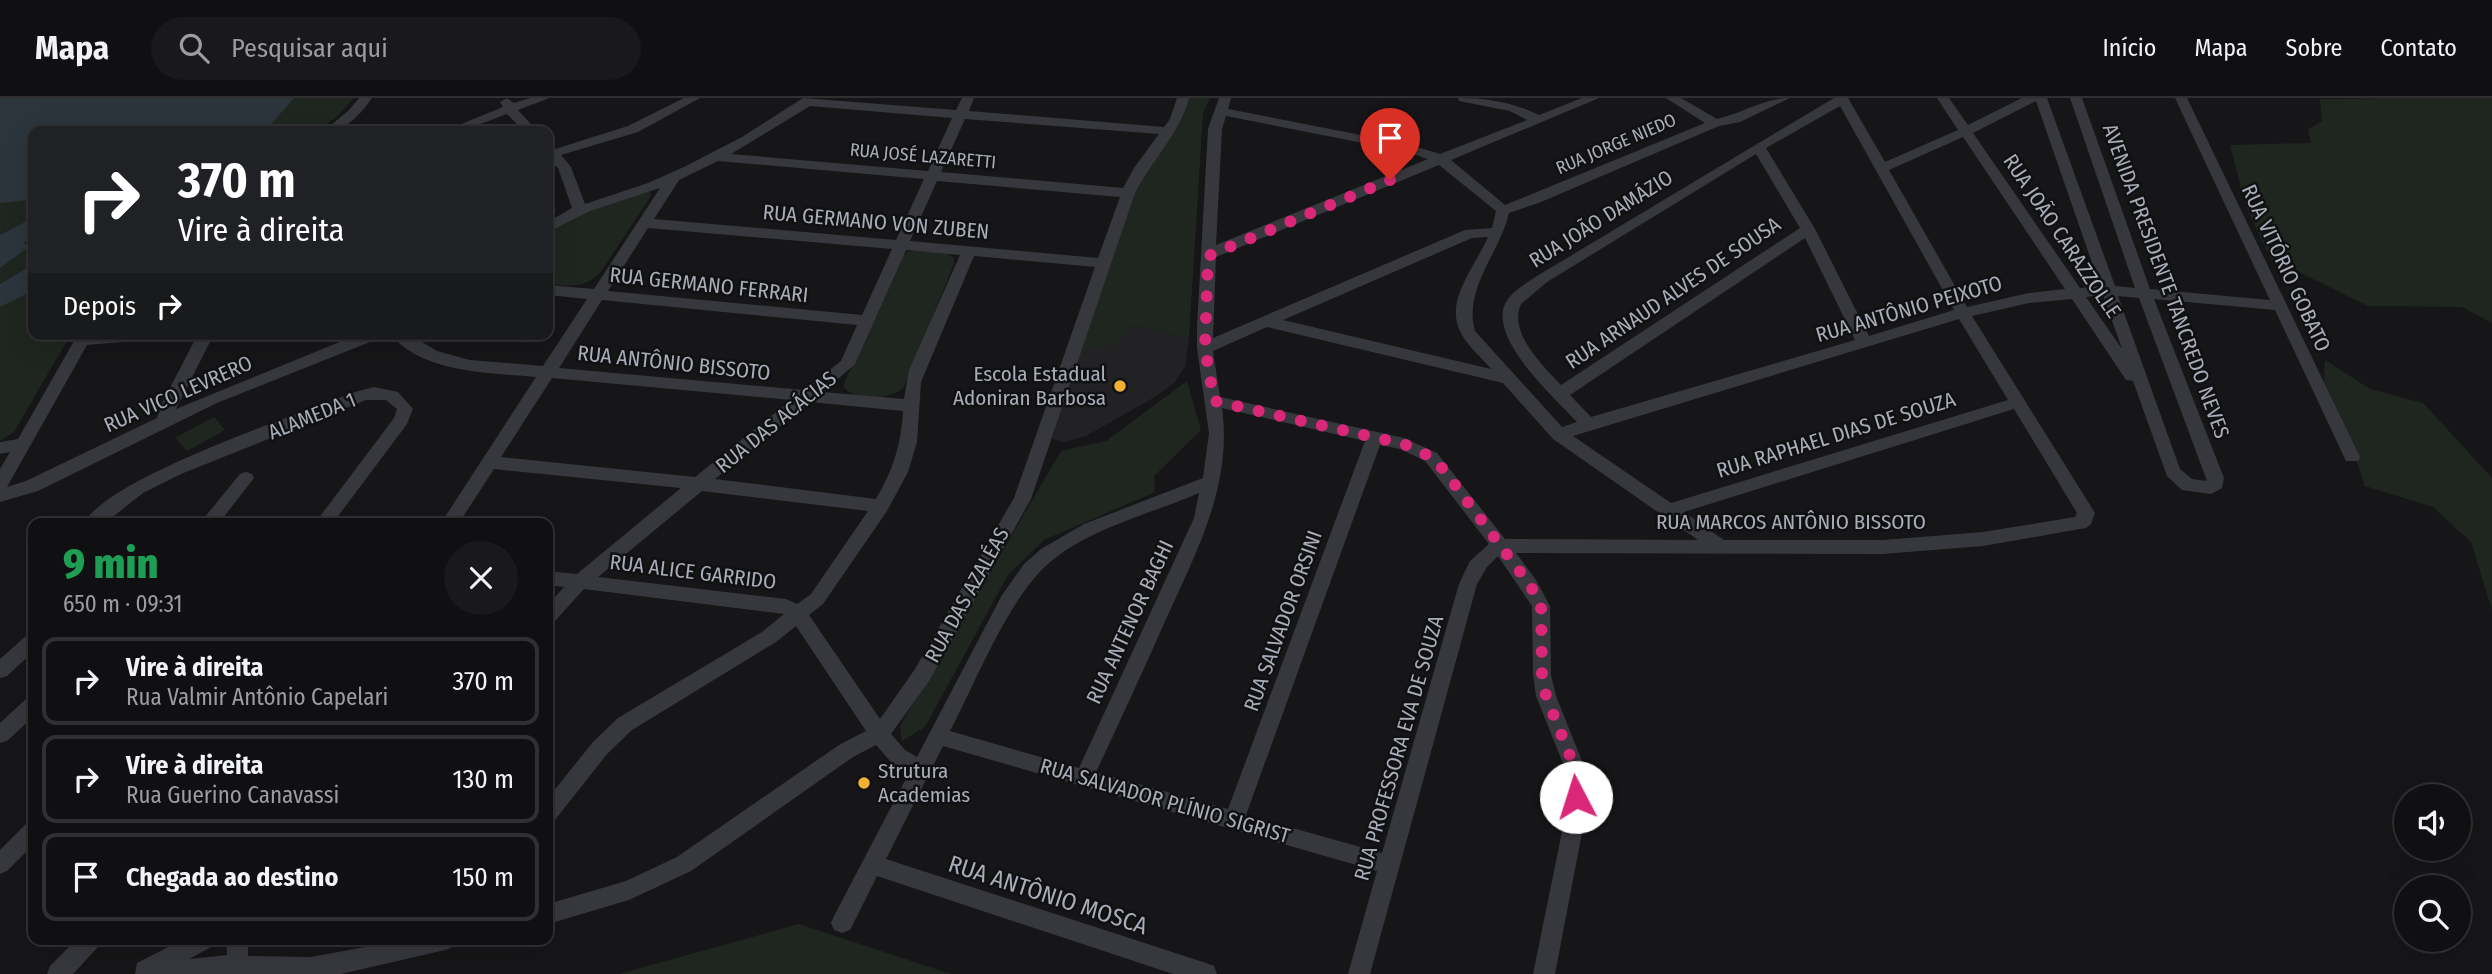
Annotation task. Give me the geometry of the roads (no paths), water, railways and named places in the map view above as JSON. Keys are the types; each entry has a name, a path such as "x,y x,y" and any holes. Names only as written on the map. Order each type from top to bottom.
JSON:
{"street":[{"path":"339,126 366,98"},
{"path":"462,126 508,104 542,98"},
{"path":"553,152 633,129 694,98"},
{"name":"RUA DAS ACÁCIAS","path":"553,612 581,582 847,364 968,98"},
{"name":"RUA DAS AZALÉAS","path":"553,913 629,890 684,864 846,751 879,734 922,676 1022,499 1128,193 1166,131 1177,119 1183,98"},
{"path":"1464,98 1514,108 1538,120"},
{"path":"1208,256 1234,242 1593,98"},
{"path":"1672,98 1715,123"},
{"name":"RUA JORGE NIEDO","path":"1503,210 1536,199 1715,123 1735,119 1784,98"},
{"name":"RUA JOÃO CARAZZOLLE","path":"1943,98 2147,397"},
{"path":"1882,167 1966,131 2032,98"},
{"path":"2041,98 2147,397"},
{"name":"AVENIDA PRESIDENTE TANCREDO NEVES","path":"2077,98 2144,292 2216,478 2217,483 2211,488 2200,489 2188,485 2173,472 2147,397"},
{"name":"RUA VITÓRIO GOBATO","path":"2181,98 2352,457"},
{"path":"1842,99 2016,403"},
{"name":"RUA JOÃO DAMÁZIO","path":"1588,424 1521,349 1510,329 1511,309 1518,298 1542,279 1842,99"},
{"path":"553,225 580,210 674,177 715,157 809,100 1166,131"},
{"path":"508,104 527,126"},
{"path":"1222,105 1407,148 1441,159 1503,210 1498,232 1464,301 1464,323 1468,333 1559,435 1720,546"},
{"name":"RUA ANTENOR BAGHI","path":"1084,778 1203,519 1217,433 1205,348 1205,327 1215,129 1222,105"},
{"path":"1758,147 1808,229 1864,342"},
{"path":"553,157 564,167 580,210"},
{"name":"RUA JOSÉ LAZARETTI","path":"715,157 1128,193"},
{"path":"453,518 674,177"},
{"name":"RUA GERMANO VON ZUBEN","path":"644,223 1105,263"},
{"name":"RUA ARNAUD ALVES DE SOUSA","path":"1561,393 1808,229"},
{"path":"1205,348 1470,233 1498,232"},
{"path":"1209,233 1234,242"},
{"path":"553,807 600,748 625,723 726,664 799,615 829,583 881,506 900,472 909,442 917,370 968,251"},
{"name":"RUA GERMANO FERRARI","path":"553,290 866,321"},
{"name":"RUA ANTÔNIO PEIXOTO","path":"1559,435 1588,424 1963,313 2029,298 2108,290 2281,306"},
{"path":"1264,321 1506,378"},
{"path":"1205,327 1236,333"},
{"path":"0,484 82,340"},
{"path":"164,421 203,340"},
{"name":"RUA VICO LEVRERO","path":"0,496 32,486 200,404 360,340"},
{"name":"RUA ANTÔNIO BISSOTO","path":"405,340 435,357 470,365 912,406"},
{"path":"178,389 200,404"},
{"name":"ALAMEDA 1","path":"99,518 137,488 175,470 361,396 390,394 400,400 405,409 401,420 328,518"},
{"path":"1214,401 1404,444 1431,457 1443,469 1530,585 1541,606 1542,675 1546,696 1578,776 1575,817 1544,974"},
{"name":"RUA RAPHAEL DIAS DE SOUZA","path":"1670,510 2016,403"},
{"name":"RUA MARCOS ANTÔNIO BISSOTO","path":"1501,546 1883,547 1941,544 2080,523 2085,519 2086,513 2016,403"},
{"name":"RUA SALVADOR ORSINI","path":"1234,820 1375,437"},
{"path":"0,448 22,444"},
{"path":"490,462 881,506"},
{"path":"213,518 247,478"},
{"path":"842,923 921,767 940,737 1008,600 1036,564 1057,547 1084,533 1210,482"},
{"name":"RUA PROFESSORA EVA DE SOUZA","path":"1359,974 1468,584 1474,568 1485,555 1501,546"},
{"name":"RUA ALICE GARRIDO","path":"553,579 774,603 786,606 799,615"},
{"path":"799,615 879,734 908,764 921,767"},
{"path":"0,670 28,643"},
{"path":"0,735 28,710"},
{"name":"RUA SALVADOR PLÍNIO SIGRIST","path":"940,737 1391,865"},
{"path":"0,864 28,836"},
{"name":"RUA ANTÔNIO MOSCA","path":"873,866 1206,974"},
{"path":"58,974 85,945"},
{"path":"140,974 194,945"},
{"path":"237,945 238,968"},
{"path":"152,974 211,967 311,968 368,959 424,945"}],"place":[{"name":"Escola Estadual Adoniran Barbosa","path":"1120,386"},
{"name":"Strutura Academias","path":"864,783"}]}
